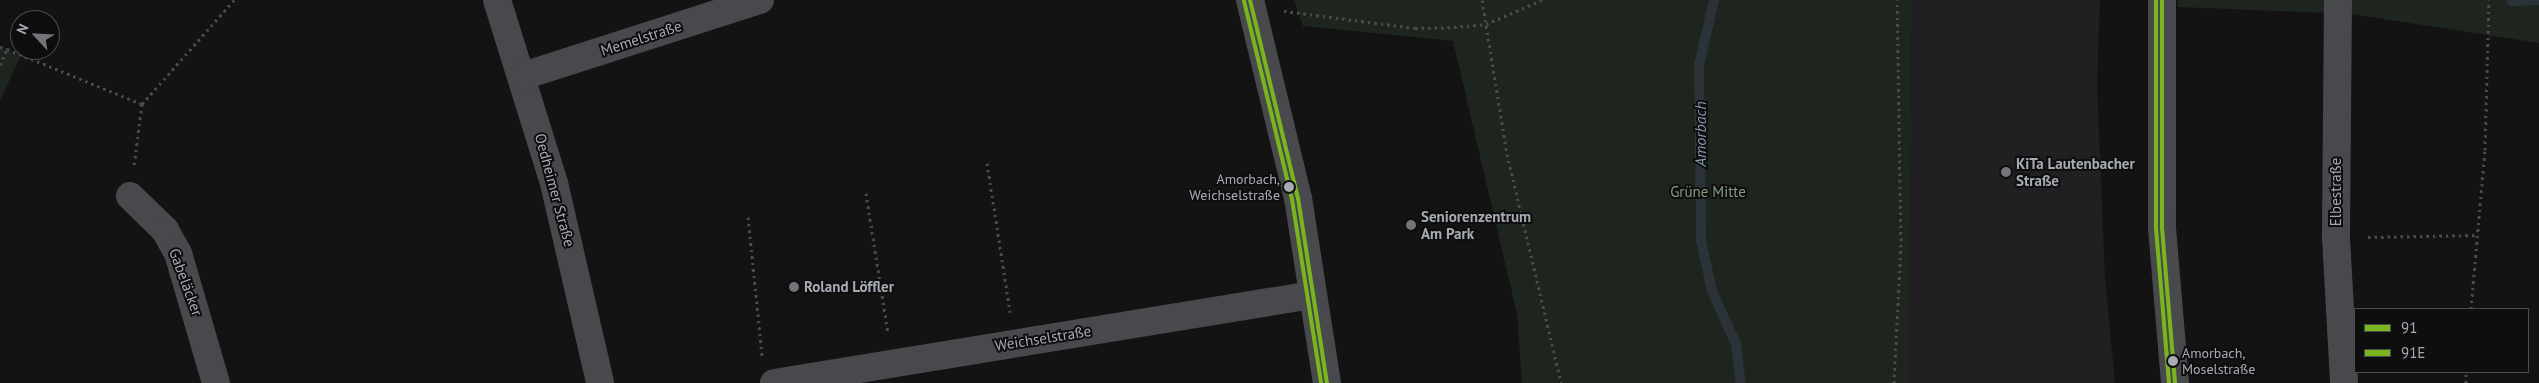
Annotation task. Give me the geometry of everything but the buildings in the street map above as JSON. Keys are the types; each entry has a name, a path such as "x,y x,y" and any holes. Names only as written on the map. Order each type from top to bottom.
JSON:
{"street":[{"name":"Oedheimer Straße","path":"497,0 522,76 575,264 600,383"},
{"name":"Memelstraße","path":"522,76 760,0"},
{"path":"2162,0 2162,228 2175,383"},
{"name":"Elbestraße","path":"2338,0 2336,238 2344,383"},
{"path":"1251,4 1298,198 1327,383"},
{"name":"Gabeläcker","path":"130,196 164,230 178,253 216,383"},
{"name":"Weichselstraße","path":"768,373 893,363 1312,295"}],"path":[{"path":"130,196 142,104 234,0"},
{"path":"1482,0 1507,154 1561,383"},
{"path":"1251,4 1415,28 1486,24 1542,0"},
{"path":"1894,383 1901,248 1897,0"},
{"path":"2471,308 2485,150 2489,0"},
{"path":"0,47 142,104"},
{"path":"0,65 7,50"},
{"path":"987,164 1015,342"},
{"path":"866,193 893,363"},
{"path":"748,217 768,373"},
{"path":"2336,238 2477,234"}],"shaded area":[{"name":"KiTa Lautenbacher Straße","path":"1912,0 2100,0 2097,84 2105,277 2115,383 1909,383"}],"green space":[{"name":"Grüne Mitte","path":"1294,0 1912,0 1909,383 1522,383 1517,314 1453,41 1303,26"},
{"path":"2178,0 2539,0 2539,43 2351,14 2178,7"},
{"path":"0,47 10,51 10,60 19,60 0,101"}],"waterway":[{"name":"Amorbach","path":"1714,0 1699,65 1701,240 1712,291 1736,344 1741,383"},
{"path":"2512,1 2539,0"}],"transit line":[{"name":"91","path":"1250,0 1298,198 1327,383"},
{"name":"91E","path":"2156,0 2156,228 2169,383"},
{"name":"91","path":"2162,0 2162,228 2175,383"},
{"name":"91E","path":"1244,1 1292,199 1321,383"}],"place":[{"name":"KiTa Lautenbacher Straße","path":"2006,172"},
{"name":"Amorbach, Weichselstraße","path":"1289,187"},
{"name":"Seniorenzentrum Am Park","path":"1411,225"},
{"name":"Roland Löffler","path":"794,287"},
{"name":"Amorbach, Moselstraße","path":"2173,361"}]}
